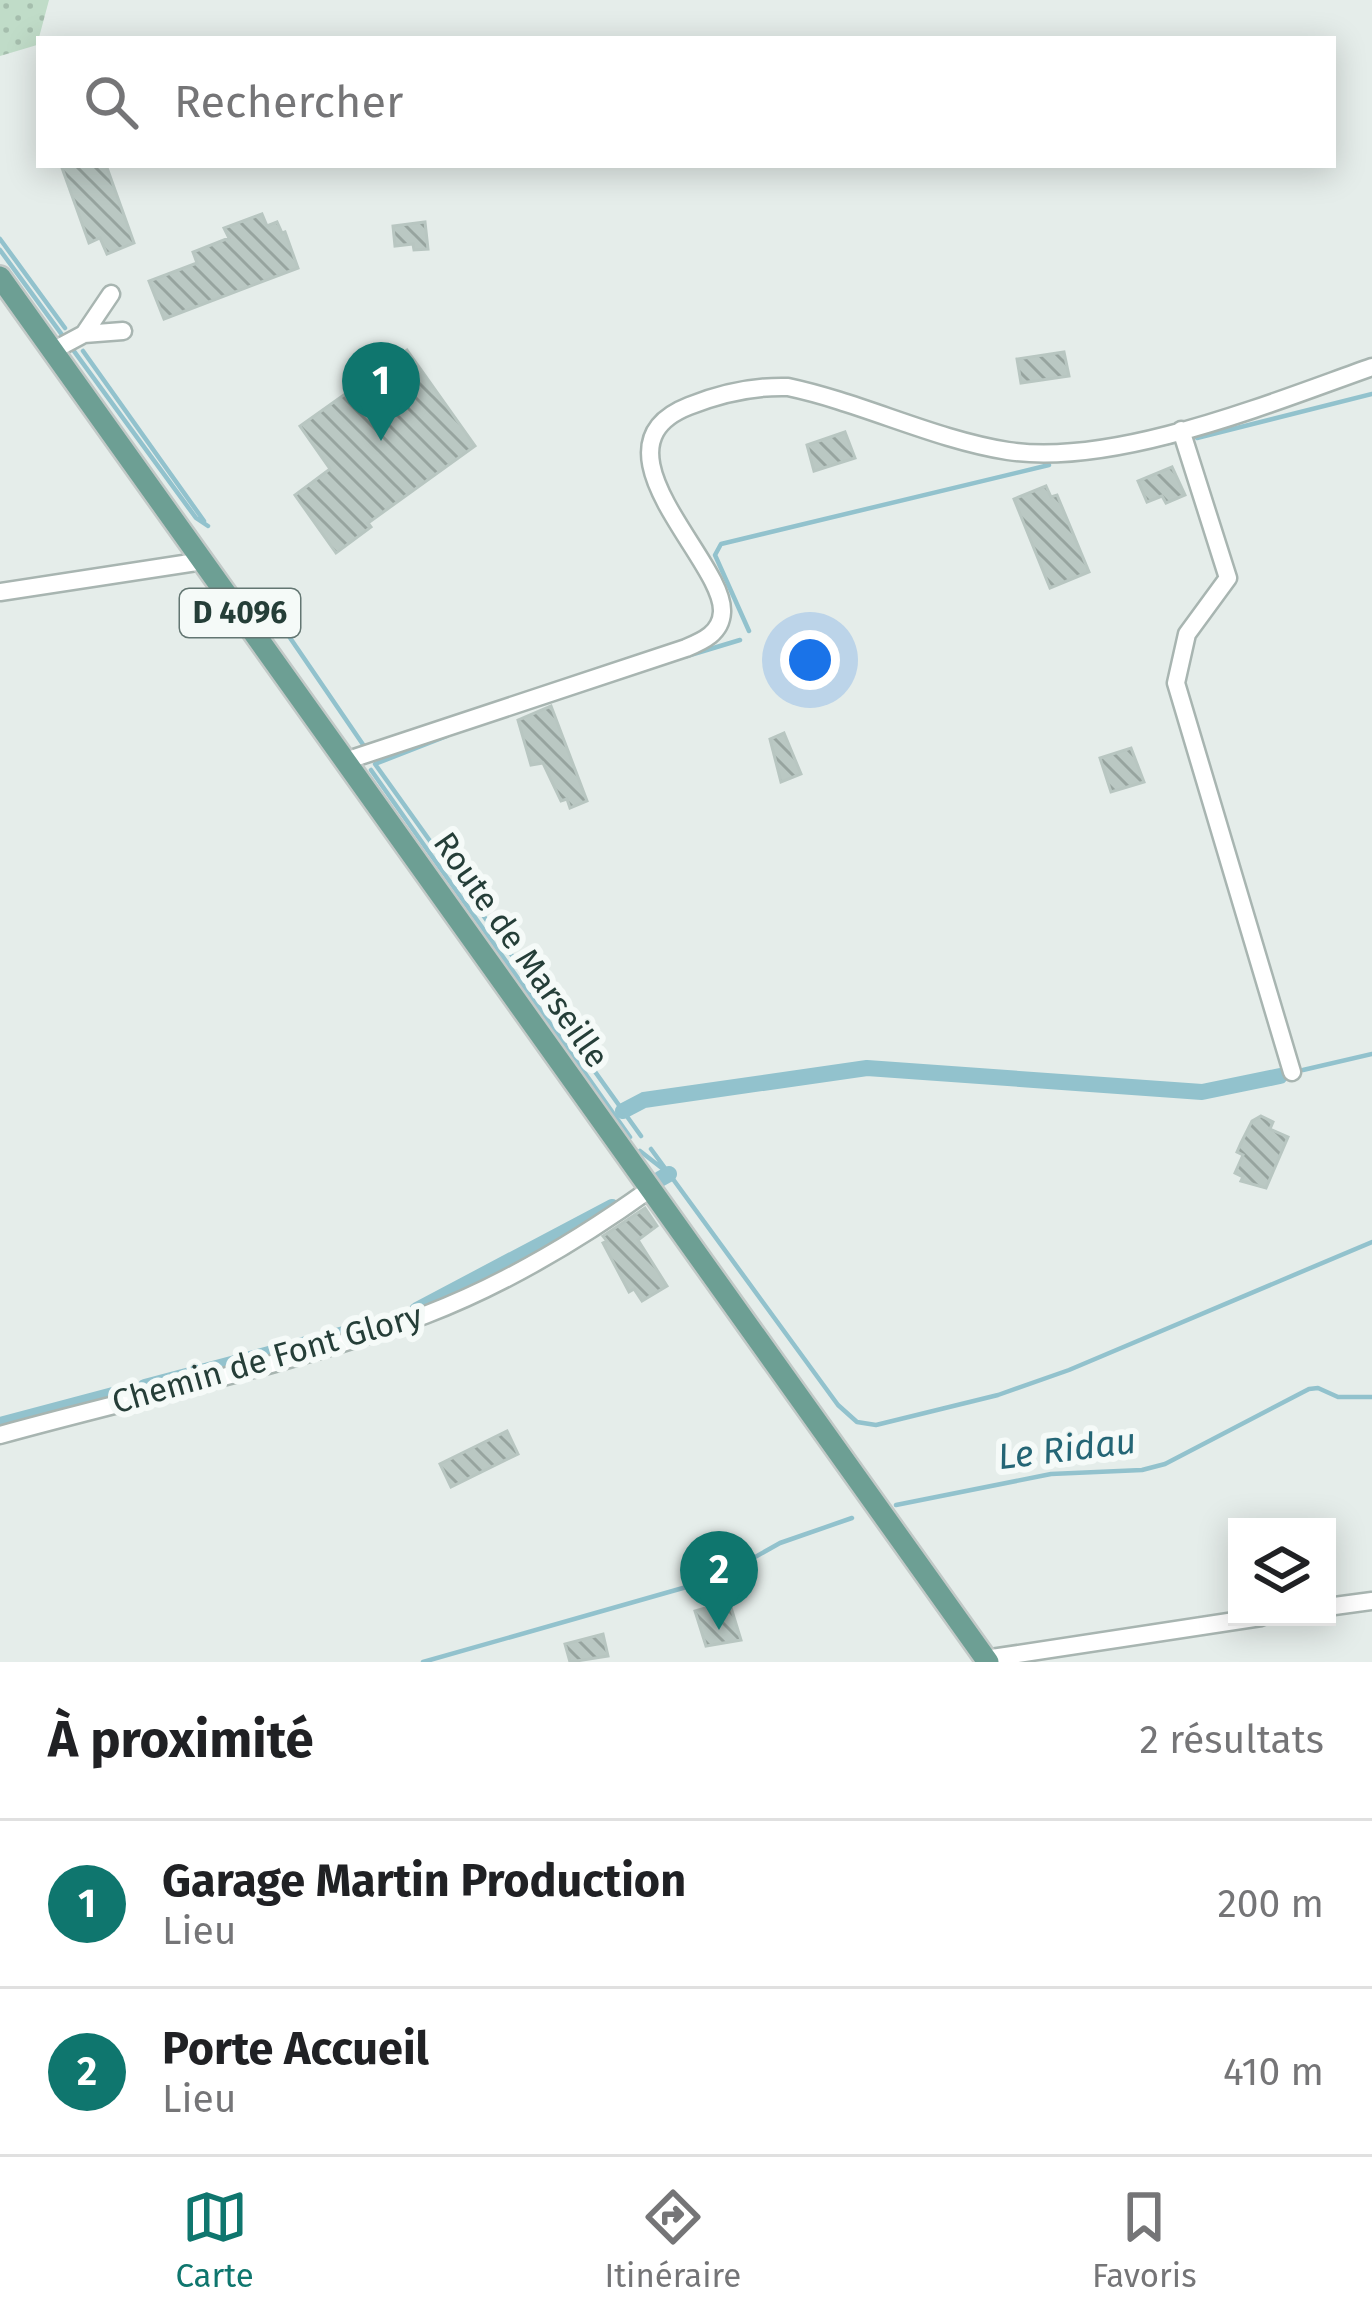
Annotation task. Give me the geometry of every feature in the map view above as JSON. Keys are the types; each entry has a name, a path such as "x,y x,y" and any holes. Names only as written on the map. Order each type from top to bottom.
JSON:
{"main road":[{"name":"Route de Marseille","path":"0,277 987,1660"}],"street":[{"path":"84,334 111,294"},
{"path":"54,350 84,334 123,331"},
{"path":"346,761 686,649 713,633 722,616 719,592 675,524 652,462 659,426 691,405 756,388 788,387 983,446 1060,455 1181,430 1372,367"},
{"path":"1181,430 1228,568 1225,584 1187,634 1177,683 1292,1072"},
{"path":"0,592 203,561"},
{"name":"Chemin de Font Glory","path":"0,1435 309,1352 430,1313 571,1240 650,1189"},
{"path":"1336,1606 1372,1601"},
{"path":"987,1660 1228,1622"}],"green space":[{"path":"0,0 49,0 36,45 0,56"}],"building":[{"path":"62,168 107,168 134,243 107,254 100,238 89,243"},
{"path":"262,214 267,226 277,222 285,232 298,268 164,319 149,281 197,263 193,252 229,238 224,228"},
{"path":"425,222 428,249 414,250 413,244 395,246 393,226"},
{"path":"407,350 475,446 368,523 371,527 336,553 295,495 330,469 300,426"},
{"path":"1064,352 1069,376 1021,383 1017,359"},
{"path":"845,432 855,458 814,471 807,445"},
{"path":"1172,467 1185,495 1166,503 1162,496 1147,502 1138,481"},
{"path":"1046,486 1051,497 1057,495 1089,572 1050,588 1014,499"},
{"path":"551,706 587,801 570,808 567,799 561,801 543,763 531,765 518,720"},
{"path":"784,733 801,774 781,782 770,739"},
{"path":"1131,748 1144,782 1111,792 1100,758"},
{"path":"1261,1116 1273,1122 1270,1129 1288,1137 1266,1188 1241,1181 1243,1177 1235,1173 1243,1155 1237,1152 1241,1143 1252,1121"},
{"path":"645,1208 657,1226 638,1240 667,1286 642,1301 634,1289 629,1292 603,1236"},
{"path":"507,1431 518,1454 451,1487 440,1464"},
{"path":"729,1601 741,1640 706,1646 695,1611"},
{"path":"603,1634 608,1656 570,1662 565,1644"}],"waterway":[{"path":"0,239 65,328"},
{"path":"0,250 196,518 208,526"},
{"path":"83,351 204,521"},
{"path":"1197,438 1372,394"},
{"path":"1159,445 1173,442"},
{"path":"749,631 715,555 721,544 1049,465"},
{"path":"284,629 364,746"},
{"path":"687,656 740,640"},
{"path":"447,736 375,764 641,1136"},
{"path":"371,770 630,1137"},
{"path":"1303,1070 1372,1054"},
{"path":"623,1111 644,1100 867,1068 1202,1092 1280,1076"},
{"path":"651,1149 838,1405 857,1422 876,1425 998,1395 1069,1370 1372,1242"},
{"path":"640,1151 663,1169"},
{"path":"660,1179 669,1174"},
{"path":"417,1310 612,1207"},
{"path":"145,1387 359,1330"},
{"name":"Le Ridau","path":"896,1505 1051,1474 1142,1470 1165,1464 1309,1389 1338,1397 1372,1397"},
{"path":"0,1425 132,1390"},
{"name":"Le Ridau","path":"423,1662 718,1578 780,1543 852,1518"}],"place":[{"name":"Garage Martin Production","path":"381,441"},
{"name":"Porte Accueil","path":"719,1630"}]}
